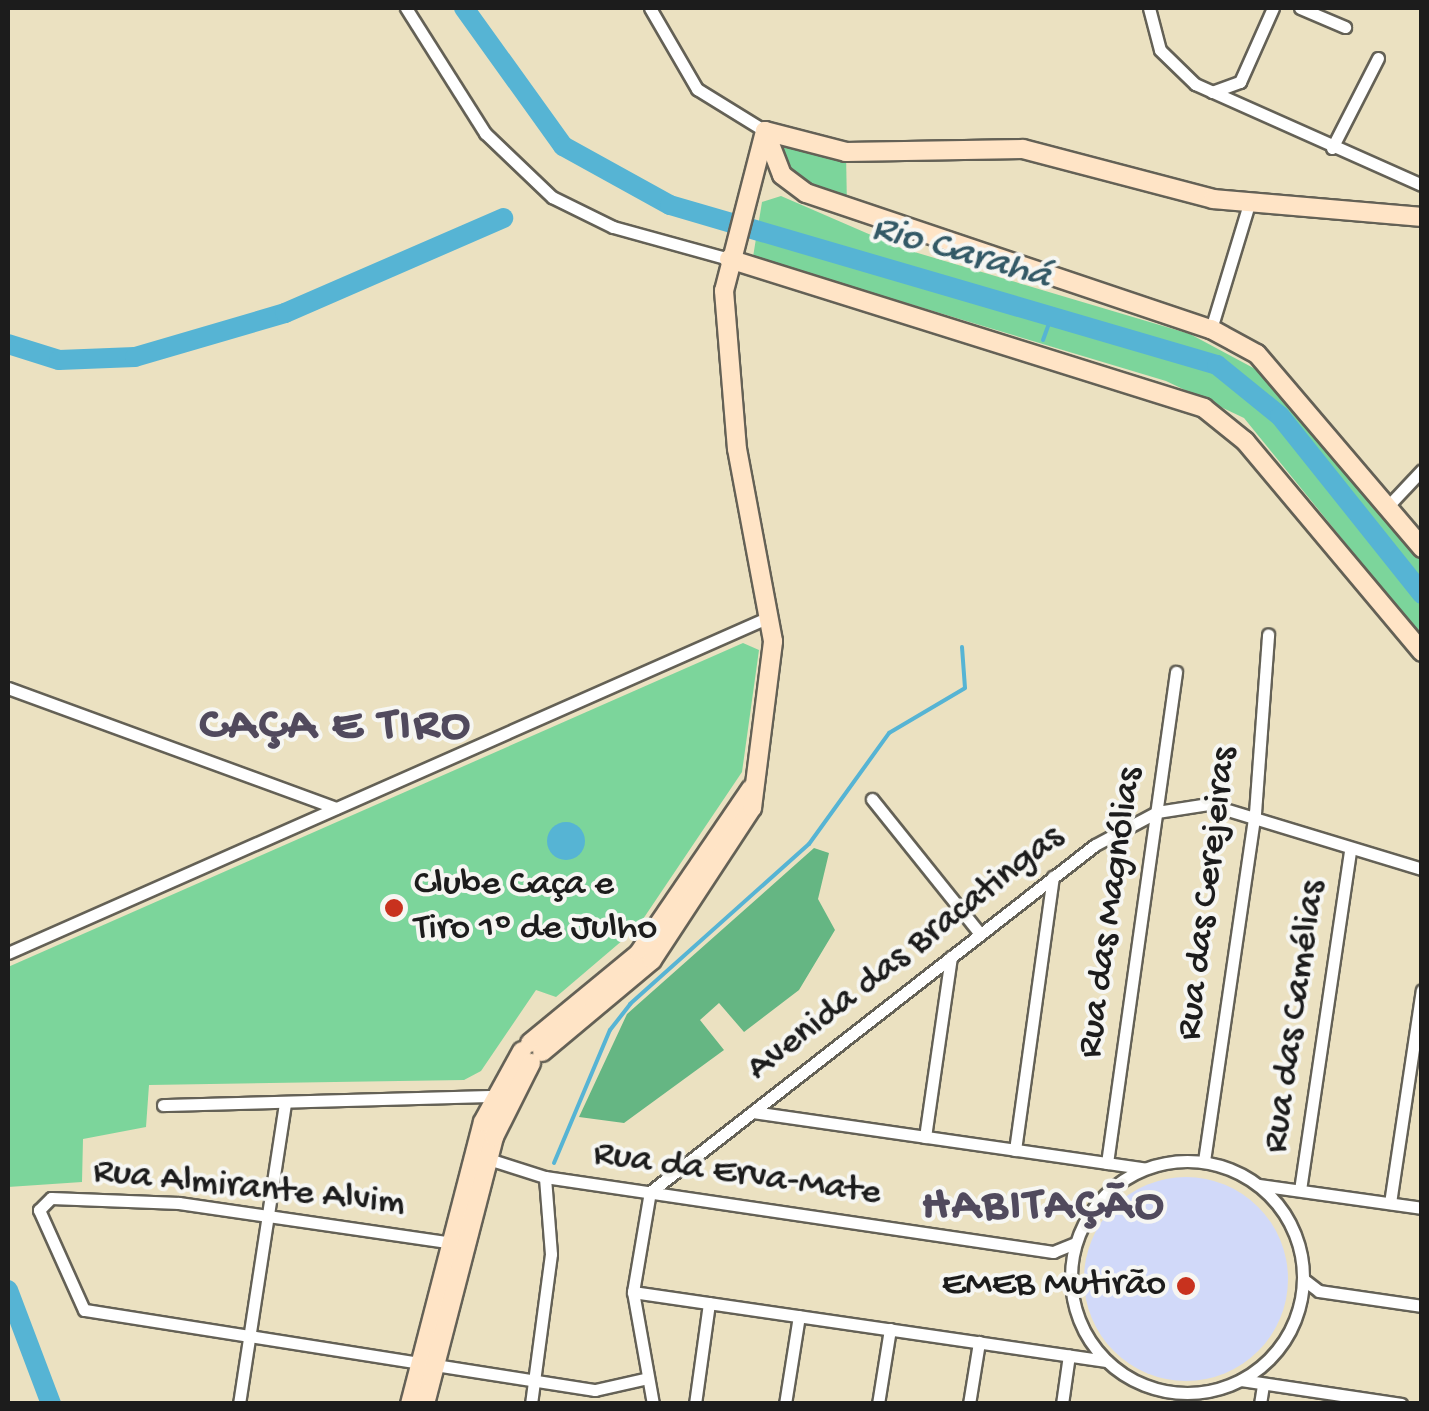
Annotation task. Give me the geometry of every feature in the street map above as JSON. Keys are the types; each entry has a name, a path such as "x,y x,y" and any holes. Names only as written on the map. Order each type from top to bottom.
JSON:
{"main road":[{"path":"410,1404 427,1364 493,1096 531,1052 644,948 760,776 769,617 732,414 730,253 765,131"},
{"path":"765,131 846,152 1024,149 1249,204 1422,217"},
{"path":"765,131 782,175 806,193 1211,328 1280,372 1422,548"},
{"path":"730,253 1204,408 1246,442 1422,652"},
{"path":"425,1404 427,1364 452,1243 481,1156 531,1052"}],"street":[{"path":"406,8 486,132 552,197 629,232 730,253"},
{"path":"650,8 698,88 765,131"},
{"path":"1148,8 1168,62 1212,92 1422,186"},
{"path":"1212,92 1240,82 1272,8"},
{"path":"1300,8 1345,27"},
{"path":"1332,148 1378,58"},
{"path":"1211,328 1249,204"},
{"path":"1388,505 1422,470"},
{"path":"8,952 769,617"},
{"name":"Rua das Cerejeiras","path":"1204,1161 1255,813 1268,634"},
{"name":"Rua das Magnólias","path":"1106,1163 1176,672"},
{"path":"8,688 336,808"},
{"path":"872,799 980,934"},
{"name":"Avenida das Bracatingas","path":"650,1192 1053,877 1157,812 1208,804 1255,813 1350,852 1422,869"},
{"name":"Rua das Camélias","path":"1300,1190 1350,852"},
{"path":"1016,1150 1053,877"},
{"path":"925,1136 951,957"},
{"path":"1390,1203 1422,990"},
{"path":"163,1105 493,1096"},
{"path":"238,1404 285,1102"},
{"path":"753,1112 1144,1168 1204,1161 1259,1185 1422,1208"},
{"name":"Rua da Erva-Mate","path":"481,1156 545,1177 1053,1252 1071,1266"},
{"path":"1106,1361 1073,1301 1071,1266 1075,1243 1102,1198 1144,1168"},
{"path":"531,1404 551,1254 545,1177"},
{"path":"633,1292 1106,1361 1158,1397 1200,1393 1240,1380 1286,1338 1301,1299 1303,1279 1296,1237 1259,1185"},
{"path":"650,1192 633,1292 644,1380 653,1404"},
{"name":"Rua Almirante Alvim","path":"249,1336 84,1310 39,1217 42,1204 159,1202 452,1243"},
{"path":"1053,1252 1075,1243"},
{"path":"1303,1279 1319,1291 1422,1306"},
{"path":"1301,1299 1319,1291"},
{"path":"694,1404 709,1302"},
{"path":"785,1404 799,1316"},
{"path":"878,1404 890,1329"},
{"path":"249,1336 595,1390 644,1380"},
{"path":"969,1404 978,1342"},
{"path":"1062,1404 1069,1355"},
{"path":"1240,1380 1401,1404"},
{"path":"1260,1404 1263,1384"}],"shaded area":[{"name":"EMEB Mutirão","path":"1186,1177 1225,1185 1258,1207 1280,1240 1288,1279 1280,1318 1258,1351 1225,1373 1186,1381 1147,1373 1114,1351 1092,1318 1084,1279 1092,1240 1114,1207 1147,1185"}],"green space":[{"path":"765,131 846,152 847,209 792,184"},
{"path":"781,196 901,248 1190,334 1259,371 1303,410 1421,558 1421,636 1244,418 1166,381 753,257 762,202"},
{"name":"Clube Caça e Tiro 1º de Julho","path":"743,643 759,650 742,772 637,928 556,997 536,990 481,1071 464,1080 149,1085 146,1127 83,1139 82,1182 8,1187 8,967"},
{"path":"814,848 829,853 818,899 835,930 799,990 744,1032 719,1003 700,1020 724,1050 624,1123 579,1117 627,1014"}],"water":[{"path":"566,822 579,828 585,841 579,854 566,860 553,854 547,841 553,828"}],"waterway":[{"name":"Rio Carahá","path":"464,8 563,146 670,205 1217,365 1280,416 1422,594"},
{"path":"8,344 59,360 135,357 285,313 503,218"},
{"path":"1043,340 1052,315"},
{"path":"554,1163 610,1030 630,1004 809,844 889,733 965,688 962,647"},
{"path":"8,1290 51,1404"}],"place":[{"name":"Clube Caça e Tiro 1º de Julho","path":"394,908"},
{"name":"EMEB Mutirão","path":"1186,1286"}],"district":[{"name":"CAÇA E TIRO","path":"336,728"},
{"name":"HABITAÇÃO","path":"1044,1208"}]}
